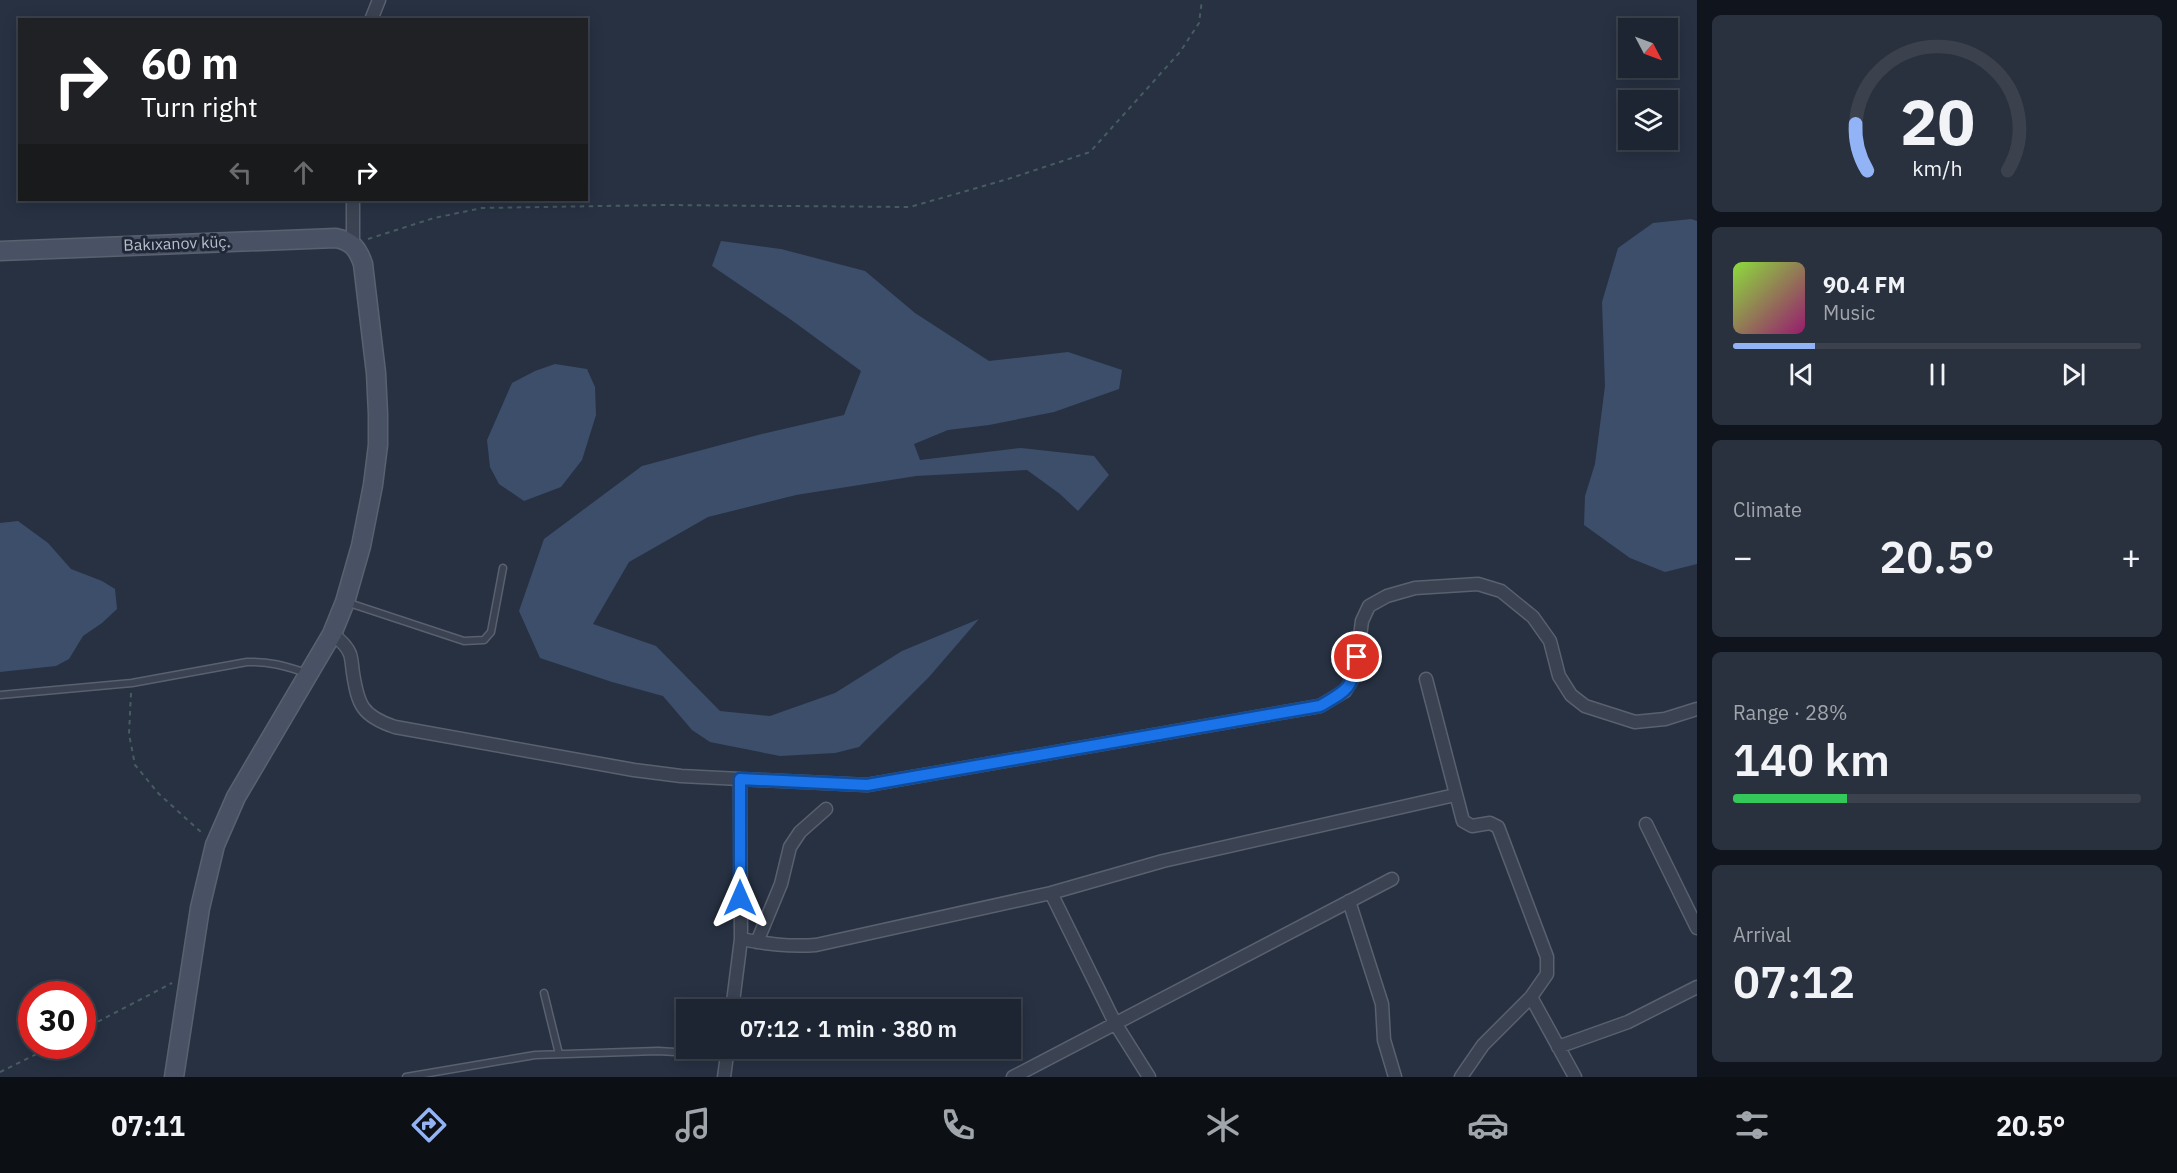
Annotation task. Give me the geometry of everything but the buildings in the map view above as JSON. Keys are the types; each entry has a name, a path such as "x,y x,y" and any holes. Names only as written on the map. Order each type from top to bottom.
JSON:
{"street":[{"path":"372,18 379,0"},
{"path":"174,1077 200,908 215,845 236,797 332,634 345,602 363,536 378,445 376,374 363,264 353,244 353,201"},
{"name":"Bakıxanov küç.","path":"0,251 324,237 343,239 353,244"},
{"path":"332,634 350,654 356,697 363,709 380,722 395,727 634,770 681,776 867,785 1320,706 1345,692 1354,675 1362,621 1369,606 1387,596 1415,588 1478,584 1501,591 1533,616 1550,641 1559,676 1571,694 1585,706 1635,722 1665,719 1697,709"},
{"path":"1426,679 1463,821 1472,826 1490,822 1498,827 1547,957 1547,974 1531,997 1483,1045 1461,1077"},
{"path":"733,999 741,939 740,779"},
{"path":"741,939 794,947 816,945 1051,893 1163,861 1455,795"},
{"path":"757,942 781,885 790,847 800,832 826,809"},
{"path":"1646,824 1697,928"},
{"path":"1013,1077 1392,879"},
{"path":"1051,893 1115,1023 1149,1077"},
{"path":"1349,901 1382,1005 1384,1040 1395,1077"},
{"path":"1558,1047 1628,1022 1697,987"},
{"path":"1531,997 1575,1077"},
{"path":"724,1077 726,1059"}],"lane":[{"path":"345,602 464,641 484,640 491,632 503,568"},
{"path":"0,695 132,682 247,662 263,661 310,674"},
{"path":"544,993 559,1054"},
{"path":"406,1077 535,1055 676,1051"}],"path":[{"path":"353,244 434,218 482,208 664,205 910,207 1008,179 1090,152 1180,52 1199,23 1202,0"},
{"path":"132,682 129,734 135,765 159,794 215,845"},
{"path":"96,1023 191,974"},
{"path":"0,1071 25,1059"}],"water":[{"path":"1691,219 1697,221 1697,564 1665,572 1630,558 1584,525 1585,496 1595,464 1605,386 1602,302 1618,248 1653,223"},
{"path":"721,241 781,249 865,271 915,313 989,361 1068,352 1122,370 1119,389 1054,412 989,425 948,430 914,444 920,460 1021,448 1094,456 1109,475 1078,511 1060,494 1027,470 916,476 796,495 708,517 629,562 593,624 656,646 720,711 770,716 835,693 902,651 979,619 929,677 859,747 835,753 780,756 710,742 692,730 663,696 540,658 519,611 544,539 642,466 844,415 861,371 712,266"},
{"path":"555,364 587,369 595,387 596,415 582,460 561,487 524,501 499,484 490,467 487,440 512,383"},
{"path":"18,521 48,543 71,569 102,581 115,589 117,609 83,636 69,659 56,666 0,672 0,523"}],"route":[{"path":"740,898 740,779 867,785 1320,706 1345,692 1354,675 1357,657"}]}
